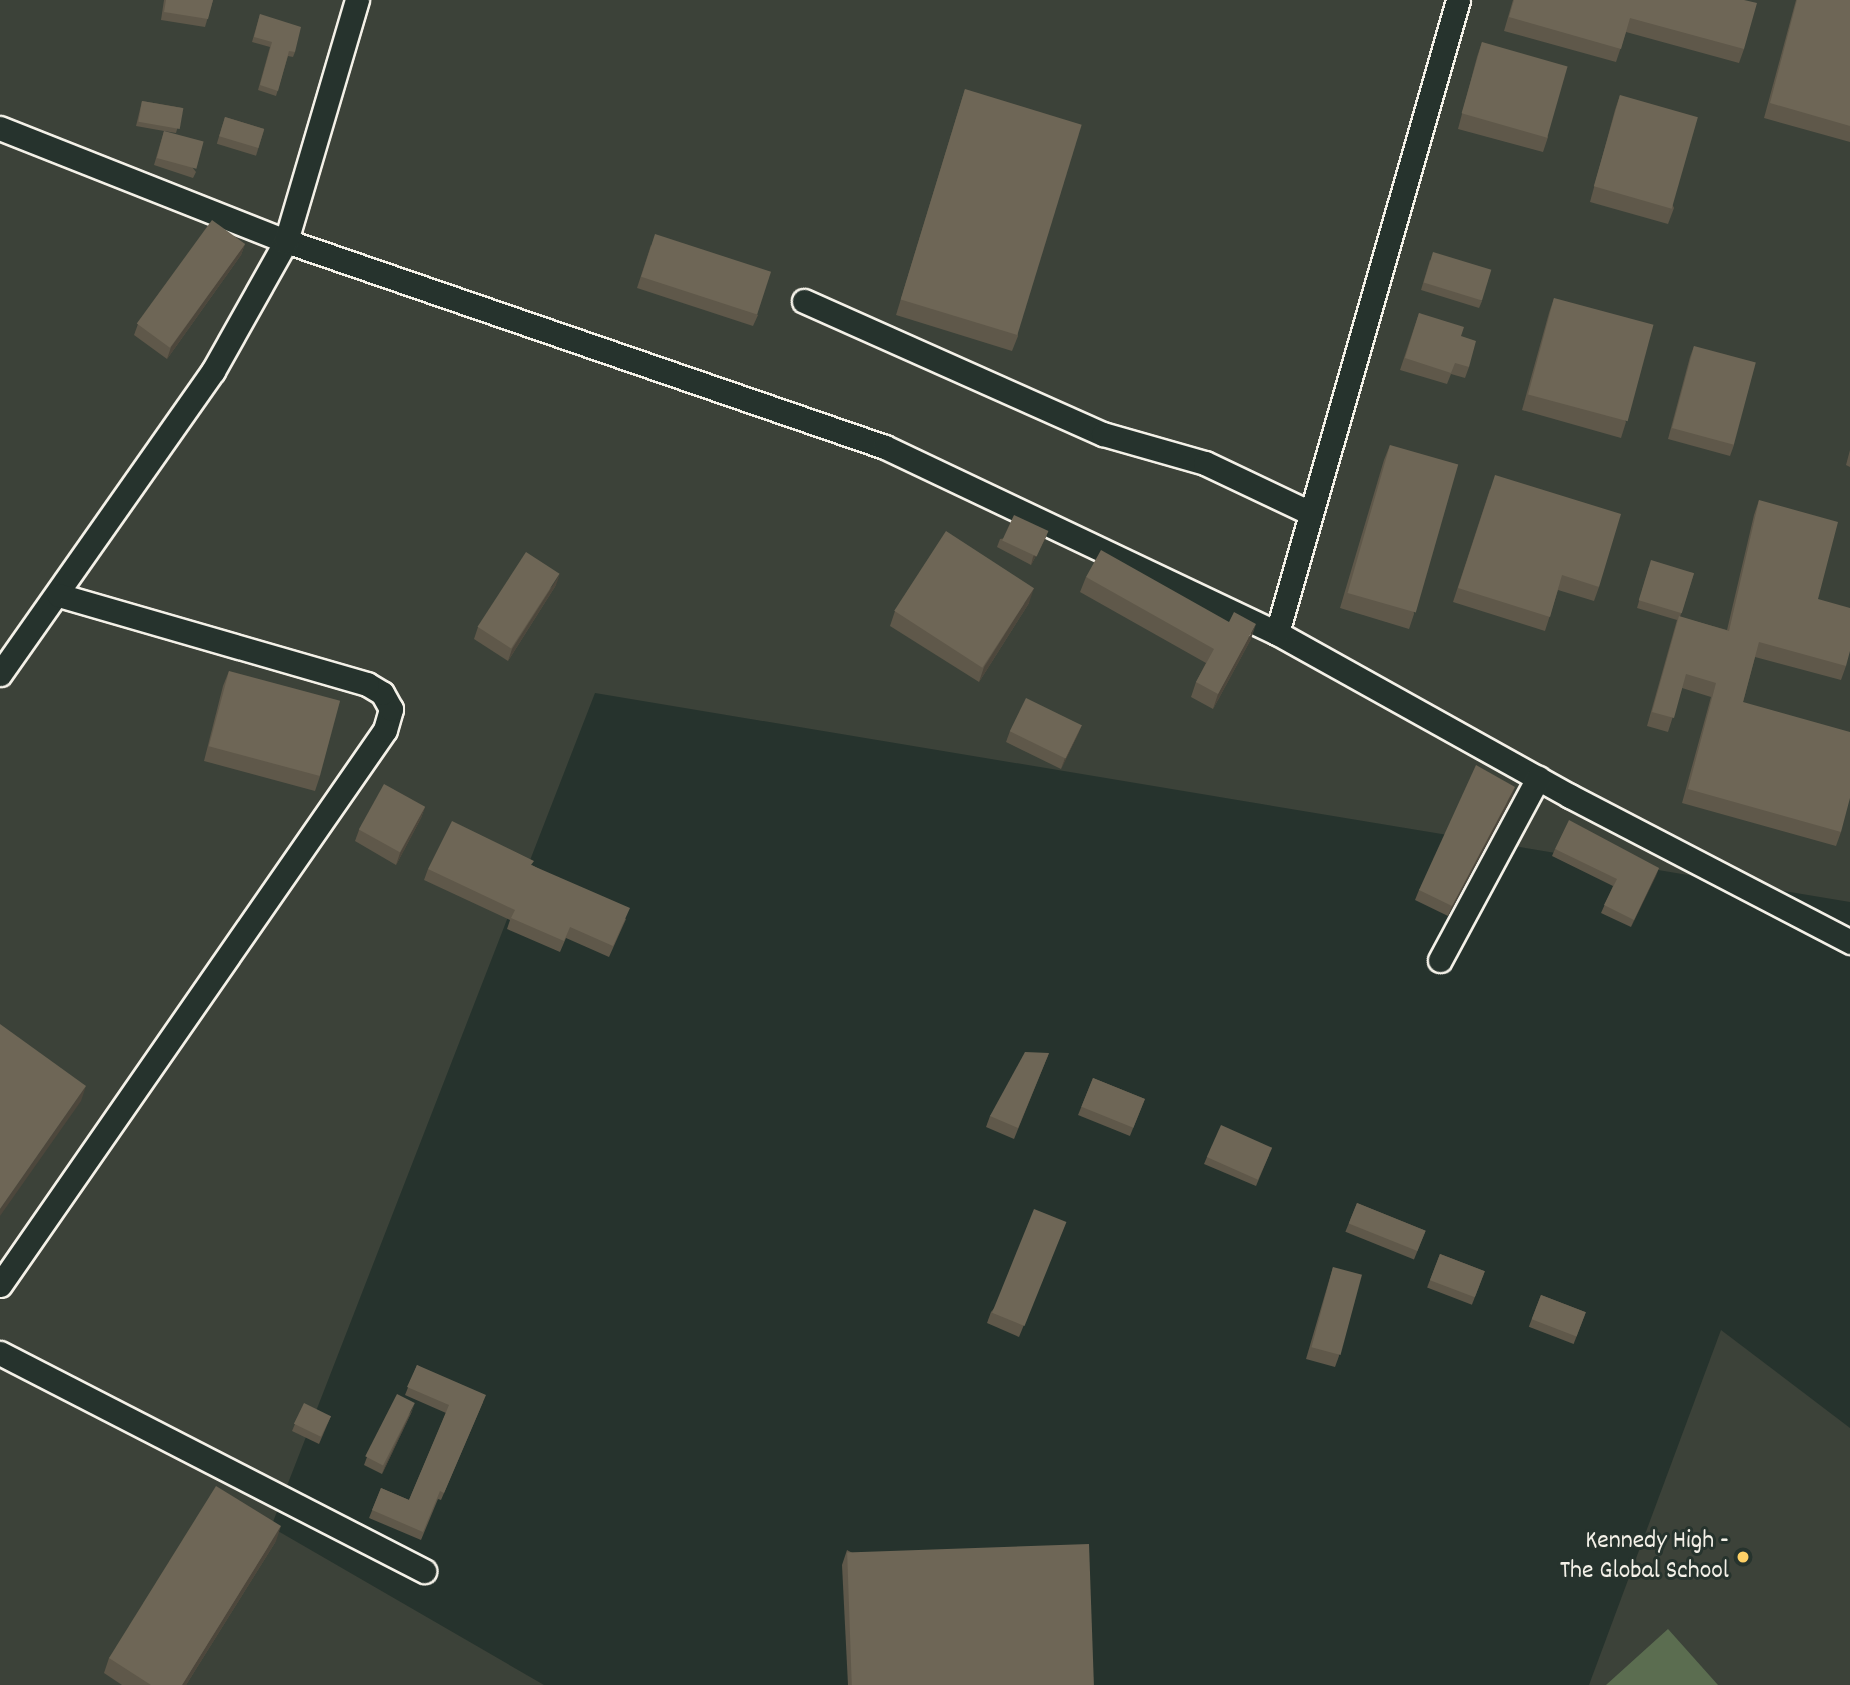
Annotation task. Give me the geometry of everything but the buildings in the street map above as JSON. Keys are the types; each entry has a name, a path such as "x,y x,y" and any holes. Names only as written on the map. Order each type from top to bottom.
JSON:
{"street":[{"path":"0,674 59,595 213,371 286,241 357,0"},
{"path":"1277,633 1308,512 1458,0"},
{"path":"0,128 286,241 837,427 1277,633 1538,778 1850,942"},
{"path":"804,301 1103,434 1205,463 1308,512"},
{"path":"0,1285 385,730 391,709 382,693 367,684 59,595"},
{"path":"1440,960 1538,778"},
{"path":"0,1353 424,1571"}],"shaded area":[{"path":"0,0 1850,0 1850,902 595,693 271,1527 544,1685 0,1685"},
{"name":"Kennedy High - The Global School","path":"1721,1330 1850,1428 1850,1685 1589,1685"}],"green space":[{"path":"1668,1629 1718,1685 1606,1685"}],"place":[{"name":"Kennedy High - The Global School","path":"1743,1557"}]}
